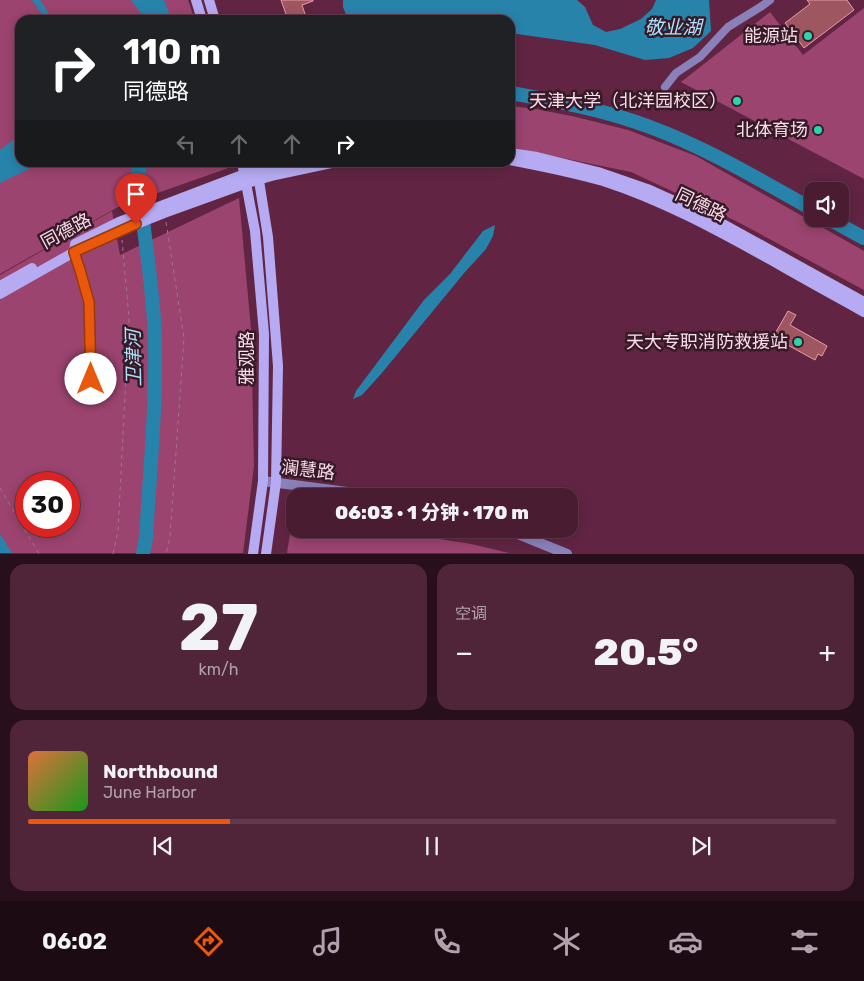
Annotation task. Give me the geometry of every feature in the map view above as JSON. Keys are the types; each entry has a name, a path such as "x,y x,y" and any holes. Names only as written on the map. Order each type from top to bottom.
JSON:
{"main road":[{"path":"196,0 200,15"},
{"path":"209,0 214,15"},
{"name":"同德路","path":"515,155 537,157 598,172 650,190 714,220 864,302"},
{"name":"同德路","path":"515,161 553,168 603,181 671,207 864,312"},
{"name":"雅观路","path":"243,167 255,232 264,334 263,481 253,554"},
{"name":"同德路","path":"0,286 120,226 246,178 257,171 273,167"},
{"name":"同德路","path":"257,171 282,173 311,167"},
{"name":"雅观路","path":"257,171 268,237 278,366 276,482 266,554"},
{"name":"同德路","path":"0,294 73,249"}],"street":[{"path":"665,87 676,72 700,57 728,27 770,0"},
{"path":"73,249 89,302 91,379"},
{"name":"澜慧路","path":"263,481 320,488"},
{"path":"527,538 567,554"}],"path":[{"path":"163,209 184,338 170,537 166,554"},
{"path":"113,554 118,531 129,318 120,226"},
{"path":"0,488 38,554"}],"shaded area":[{"path":"0,0 188,0 193,15 15,15 15,167 231,167 118,207 0,274"},
{"name":"北体育场","path":"864,8 864,179 681,82 770,12 803,55"},
{"path":"515,107 576,117 628,130 696,156 804,217 804,227 822,227 864,251 864,290 736,221 631,172 538,153 515,151"},
{"path":"239,198 251,329 254,466 243,553 0,553 0,275 112,211 120,255"},
{"path":"289,538 434,538 509,553 287,553"}],"water":[{"path":"32,0 40,0 50,15 42,15"},
{"path":"131,0 164,0 170,15 142,15"},
{"name":"敬业湖","path":"343,0 577,0 585,7 593,25 606,32 620,29 641,19 652,9 656,0 709,0 711,31 693,48 669,58 645,60 595,45 515,34 515,15 346,15"},
{"path":"15,139 15,167 33,167 0,183 0,150"},
{"path":"495,225 493,236 486,249 381,374 362,395 353,399 356,391 424,300 450,274 483,231"},
{"path":"0,534 12,553 0,553"}],"building":[{"path":"281,0 313,0 302,5 305,15 286,15"},
{"name":"能源站","path":"807,0 847,0 854,10 804,48 785,23 810,4"},
{"path":"788,311 796,315 790,325 827,346 822,356 818,354 815,360 773,337"}],"waterway":[{"name":"卫津河","path":"515,94 598,111 671,135 713,155 804,205"},
{"name":"卫津河","path":"140,167 138,174 153,303 155,348 153,430 146,538 143,554"},
{"name":"卫津河","path":"844,227 864,238"}],"place":[{"name":"能源站","path":"808,36"},
{"name":"天津大学（北洋园校区）","path":"737,101"},
{"name":"北体育场","path":"818,130"},
{"name":"天大专职消防救援站","path":"798,342"}],"route":[{"path":"91,379 89,302 74,252 136,224"}]}
